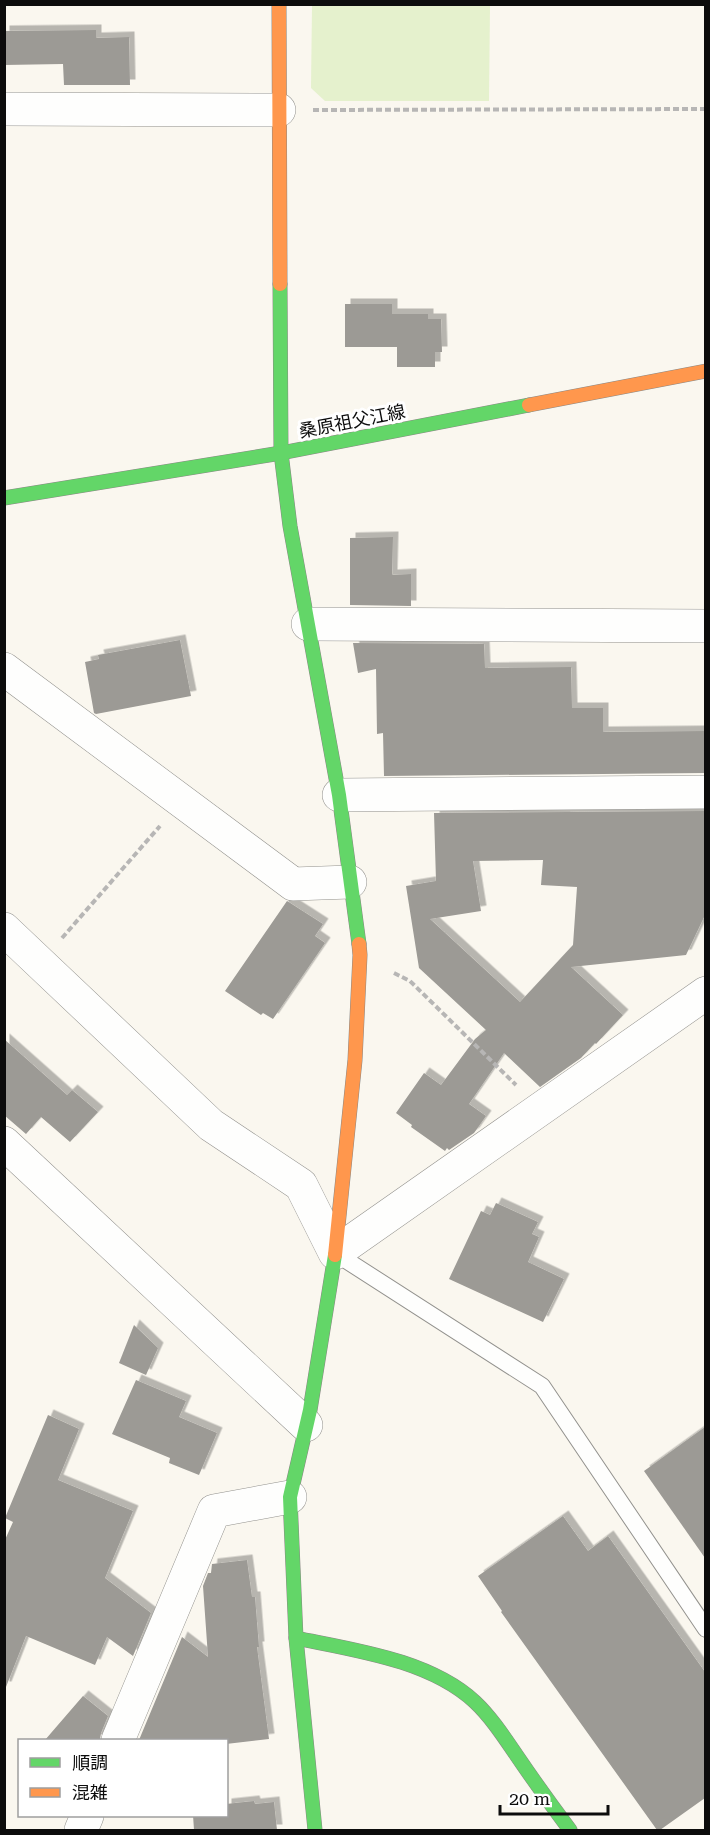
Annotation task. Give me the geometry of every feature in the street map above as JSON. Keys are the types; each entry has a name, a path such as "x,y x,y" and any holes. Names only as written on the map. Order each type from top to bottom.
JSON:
{"street":[{"path":"279,4 281,453 290,526 339,795 360,955 355,1060 335,1253 306,1425 290,1497 296,1638 315,1830"},
{"path":"4,110 279,110"},
{"name":"桑原祖父江線","path":"4,498 281,453 705,371"},
{"path":"308,624 705,626"},
{"path":"4,669 293,884 350,882"},
{"path":"339,795 705,792"},
{"path":"4,929 211,1125 302,1185 335,1253"},
{"path":"335,1253 705,993"},
{"path":"4,1143 306,1425"},
{"path":"118,1739 214,1511 290,1497"},
{"path":"296,1638 364,1652 411,1667 444,1682 468,1697 490,1717 570,1830"}],"lane":[{"path":"335,1253 542,1386 705,1629"}],"path":[{"path":"279,110 705,109"},
{"path":"40,963 182,801"},
{"path":"360,955 410,981 541,1109"}],"green space":[{"path":"312,5 490,5 489,101 325,101 311,88"}],"building":[{"path":"96,30 96,38 129,37 130,85 64,85 63,64 4,65 4,31"},
{"path":"345,304 392,304 392,314 428,314 428,319 441,319 442,352 435,352 435,367 397,367 397,347 345,347"},
{"path":"393,537 392,575 411,574 411,606 350,605 350,538"},
{"path":"180,640 191,696 94,713 85,662 99,659 98,655"},
{"path":"353,643 484,644 485,668 571,667 572,708 603,708 603,732 705,731 705,773 384,776 383,733 377,734 376,669 358,673"},
{"path":"705,811 705,915 686,955 571,967 623,1015 581,1058 540,1087 504,1053 469,1104 486,1116 474,1133 445,1151 411,1127 412,1125 396,1113 424,1073 441,1085 475,1039 486,1030 419,968 406,886 436,881 434,813","holes":["543,860 541,885 577,887 573,945 520,1002 430,919 481,911 473,861"]},
{"path":"287,901 323,924 315,936 325,943 273,1019 263,1013 261,1015 225,991"},
{"path":"4,1039 67,1095 72,1090 98,1112 70,1142 41,1117 26,1134 4,1115"},
{"path":"496,1203 538,1222 532,1234 539,1237 528,1262 564,1279 543,1322 449,1279 481,1211 490,1215"},
{"path":"134,1325 158,1348 146,1375 119,1363"},
{"path":"136,1380 186,1401 179,1417 217,1433 199,1475 169,1463 170,1458 112,1434"},
{"path":"48,1415 79,1429 58,1480 133,1511 105,1578 151,1613 133,1656 107,1637 95,1665 26,1636 6,1687 4,1687 4,1542 13,1522 5,1518"},
{"path":"705,1427 705,1558 644,1471"},
{"path":"563,1516 588,1551 608,1536 705,1672 705,1798 660,1830 657,1830 501,1612 478,1576"},
{"path":"247,1560 252,1597 255,1597 259,1647 257,1647 269,1739 228,1744 228,1739 139,1739 182,1637 208,1657 203,1586 208,1573 211,1573 212,1564"},
{"path":"83,1696 108,1716 100,1739 46,1739"},
{"path":"274,1802 277,1830 194,1830 193,1817 228,1817 228,1804"}],"traffic: fast":[{"path":"280,284 281,453 290,526 339,795 359,944"},
{"path":"4,498 281,453 529,405"},
{"path":"315,1830 296,1638 290,1497 310,1410 335,1255"},
{"path":"296,1638 366,1652 414,1666 457,1688 475,1702 492,1721 570,1830"}],"traffic: slow":[{"path":"279,4 280,284"},
{"path":"529,405 706,371"},
{"path":"335,1255 355,1060 359,944"}]}
